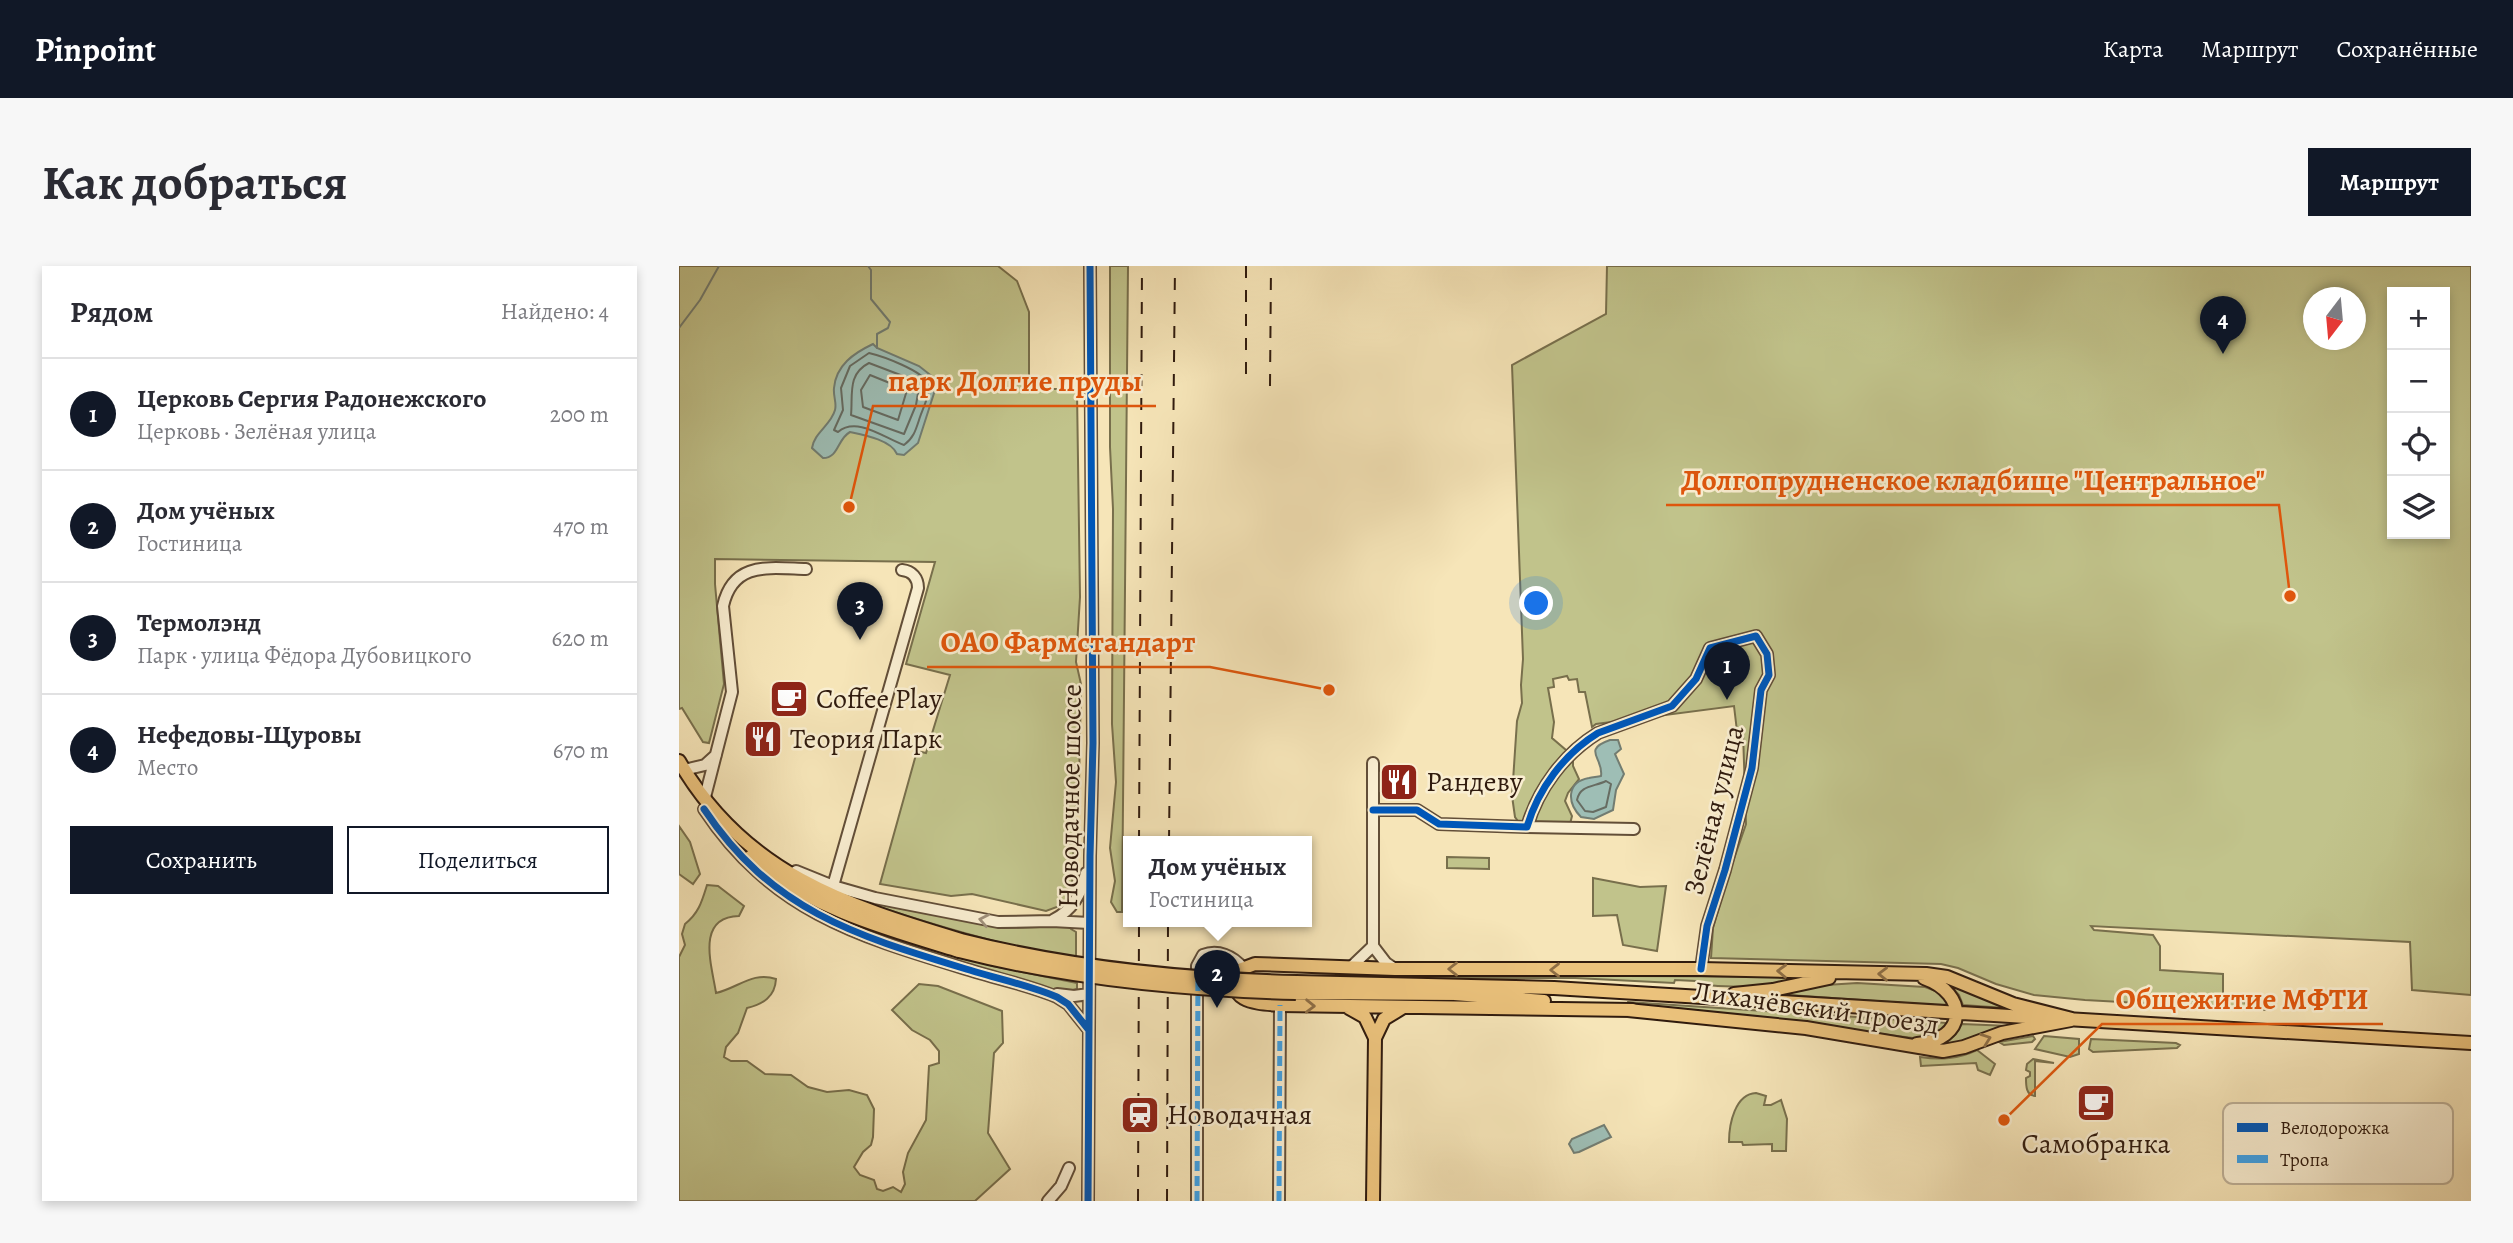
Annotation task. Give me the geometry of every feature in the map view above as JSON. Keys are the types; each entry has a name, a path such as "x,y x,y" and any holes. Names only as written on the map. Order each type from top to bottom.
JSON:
{"main road":[{"path":"681,767 704,803 744,851 801,894 858,919 960,945"},
{"path":"704,803 768,860 806,884 862,909 1025,967 1112,981 1202,989 1408,988"},
{"path":"1243,968 1255,964 1395,969 1701,969 1850,974"},
{"name":"Лихачёвский проезд","path":"1243,968 1237,976 1236,988 1244,1000 1280,1005 1633,1010"},
{"path":"1701,998 1773,989 1850,974"},
{"name":"Лихачёвский проезд","path":"1850,974 1947,977 1996,999 2072,1020"},
{"path":"1896,1045 1943,1038 1953,1027 1957,1013 1954,1000 1943,986 1915,974"},
{"name":"Лихачёвский проезд","path":"1408,988 1806,1028 1930,1050 1954,1050 2002,1033 2072,1020"},
{"name":"Лихачёвский проезд","path":"1408,988 1554,988 2471,1043"},
{"name":"Лихачёвский проезд","path":"1454,993 1653,995"},
{"path":"1338,1006 1359,1012 1375,1038"},
{"path":"1373,1201 1375,1038 1384,1018 1405,1006"}],"street":[{"name":"Новодачное шоссе","path":"1088,1201 1093,743 1090,266"},
{"path":"806,569 755,570 743,573 726,593 723,606 732,692 704,803 722,836 757,873 783,893 826,919 899,948 1044,992 1074,996 1089,994"},
{"path":"833,886 918,588 915,576 902,570"},
{"name":"Зелёная улица","path":"1527,827 1532,809 1557,770 1589,738 1672,706 1696,679 1710,648 1756,636 1767,654 1769,675 1761,690 1752,768 1707,926 1701,969"},
{"path":"681,767 705,765 716,755"},
{"path":"1373,763 1373,946 1386,963 1395,969"},
{"path":"1373,810 1417,810 1439,824 1634,829"},
{"path":"727,825 771,857 833,886 875,898 998,922 1089,923"},
{"path":"1052,921 1063,915 1077,898 1090,856"},
{"path":"1351,967 1373,946"},
{"path":"1197,1201 1198,962 1203,955 1216,953 1234,958 1243,968"},
{"path":"1044,992 1068,1004 1088,1030"},
{"path":"1279,1201 1280,1005"},
{"path":"1048,1201 1061,1186 1069,1168"}],"green space":[{"path":"679,266 998,266 1017,281 1029,312 1029,389 1073,389 1077,392 1080,597 1076,662 1081,684 1079,783 1072,885 1065,904 1046,911 972,894 951,896 880,884 917,751 926,753 950,675 906,664 935,562 715,559 724,684 709,743 703,742 682,708 679,709"},
{"path":"1110,266 1128,266 1122,912 1117,912 1111,902 1115,881 1110,848 1116,782 1112,724"},
{"path":"1607,266 2471,266 2471,995 2412,990 2410,942 2091,926 2094,930 2153,935 2160,946 2160,970 2223,974 2223,993 2227,1000 2263,1005 2265,1010 2034,995 1941,964 1711,958 1713,928 1746,824 1743,732 1737,731 1734,706 1596,724 1592,727 1585,692 1579,692 1577,679 1569,680 1567,676 1553,679 1554,687 1548,688 1554,722 1552,738 1573,756 1573,766 1579,779 1565,801 1572,816 1570,824 1520,824 1515,817 1512,796 1517,721 1522,703 1523,659 1512,365 1606,314"},
{"path":"679,826 690,842 700,874 693,884 679,874"},
{"path":"1447,857 1489,858 1489,869 1447,868"},
{"path":"1593,878 1640,887 1666,886 1657,951 1623,945 1617,915 1593,916"},
{"path":"707,885 718,886 744,906 739,916 725,918 716,925 711,934 710,957 716,993 760,977 776,979 773,991 767,999 747,1008 738,1033 726,1047 724,1057 731,1061 747,1061 765,1074 791,1075 808,1087 827,1092 849,1090 867,1095 874,1109 873,1137 871,1145 854,1167 860,1175 874,1180 877,1189 883,1191 893,1187 901,1192 905,1184 903,1172 908,1153 926,1120 929,1066 939,1063 939,1051 930,1040 912,1030 892,1010 919,984 938,986 1002,1011 1003,1043 994,1053 988,1133 1010,1169 975,1201 679,1201 679,957 685,945 682,934 685,924 697,911"},
{"path":"865,901 1004,928 1071,926 1076,932 1076,959 970,935"},
{"path":"862,928 993,966 1077,983 1077,989 1062,993 905,946 861,930"},
{"path":"1398,975 1808,977 1783,984 1738,987 1675,980 1674,983 1575,978 1399,978"},
{"path":"1857,983 1925,987 1941,993 1949,1006 1775,994 1826,985"},
{"path":"1951,986 2005,1008 1963,1005"},
{"path":"1628,1002 1948,1023 1938,1035 1921,1039 1691,1010 1627,1005"},
{"path":"1962,1024 2010,1026 1962,1044 1940,1047 1954,1036"},
{"path":"2033,1036 2035,1039 2032,1042 2004,1045 1999,1042"},
{"path":"2044,1036 2079,1039 2079,1054 2070,1057 2035,1049"},
{"path":"2091,1039 2180,1045 2177,1048 2093,1052 2089,1049"},
{"path":"1977,1050 1995,1064 1990,1075 1978,1070 1976,1063 1921,1066 1920,1057 1949,1058"},
{"path":"2033,1059 2054,1063 2035,1061 2035,1096 2028,1092 2026,1084 2026,1078 2030,1076 2030,1072 2026,1070 2027,1064"},
{"path":"1756,1093 1766,1096 1764,1105 1781,1100 1787,1119 1786,1151 1772,1151 1772,1144 1743,1145 1742,1142 1729,1142 1730,1127 1738,1104"}],"water":[{"path":"873,344 919,366 933,377 936,387 918,443 904,455 897,454 883,442 850,432 832,455 823,458 812,448 835,410 834,388 838,373 859,351"},
{"path":"1610,740 1618,740 1621,749 1615,754 1624,774 1616,790 1613,810 1594,819 1581,817 1571,800 1573,788 1581,780 1601,776 1595,751"},
{"path":"1604,1125 1611,1137 1574,1153 1569,1144 1572,1139"}],"waterway":[{"path":"679,328 700,300 719,266"},
{"path":"868,266 871,270 871,299 890,322 888,328 877,334 877,348"}],"railway":[{"path":"1139,836 1142,266"},
{"path":"1169,836 1175,266"},
{"path":"1246,266 1246,382"},
{"path":"1270,386 1271,266"},
{"path":"1138,1201 1139,927"},
{"path":"1167,1201 1168,927"}],"marked path":[{"path":"1197,1201 1198,962"},
{"path":"1279,1201 1280,1005"}],"cycle path":[{"path":"1088,1201 1093,743 1090,266"},
{"path":"1373,810 1417,810 1439,824 1527,827 1545,786 1574,751 1598,733 1672,706 1696,679 1710,648 1756,636 1767,654 1769,675 1761,690 1752,768 1707,926 1701,969"},
{"path":"704,809 731,845 760,874 823,917 895,947 1057,997 1068,1004 1088,1029"}],"place":[{"name":"Нефедовы-Щуровы","path":"2223,354"},
{"name":"парк Долгие пруды","path":"849,507"},
{"name":"Долгопрудненское кладбище \"Центральное\"","path":"2290,596"},
{"name":"Термолэнд","path":"860,640"},
{"name":"ОАО Фармстандарт","path":"1329,690"},
{"name":"Coffee Play","path":"789,699"},
{"name":"Церковь Сергия Радонежского","path":"1727,700"},
{"name":"Теория Парк","path":"763,739"},
{"name":"Рандеву","path":"1399,782"},
{"name":"Дом учёных","path":"1217,1008"},
{"name":"Самобранка","path":"2096,1103"},
{"name":"Новодачная","path":"1140,1115"},
{"name":"Общежитие МФТИ","path":"2004,1120"}]}
